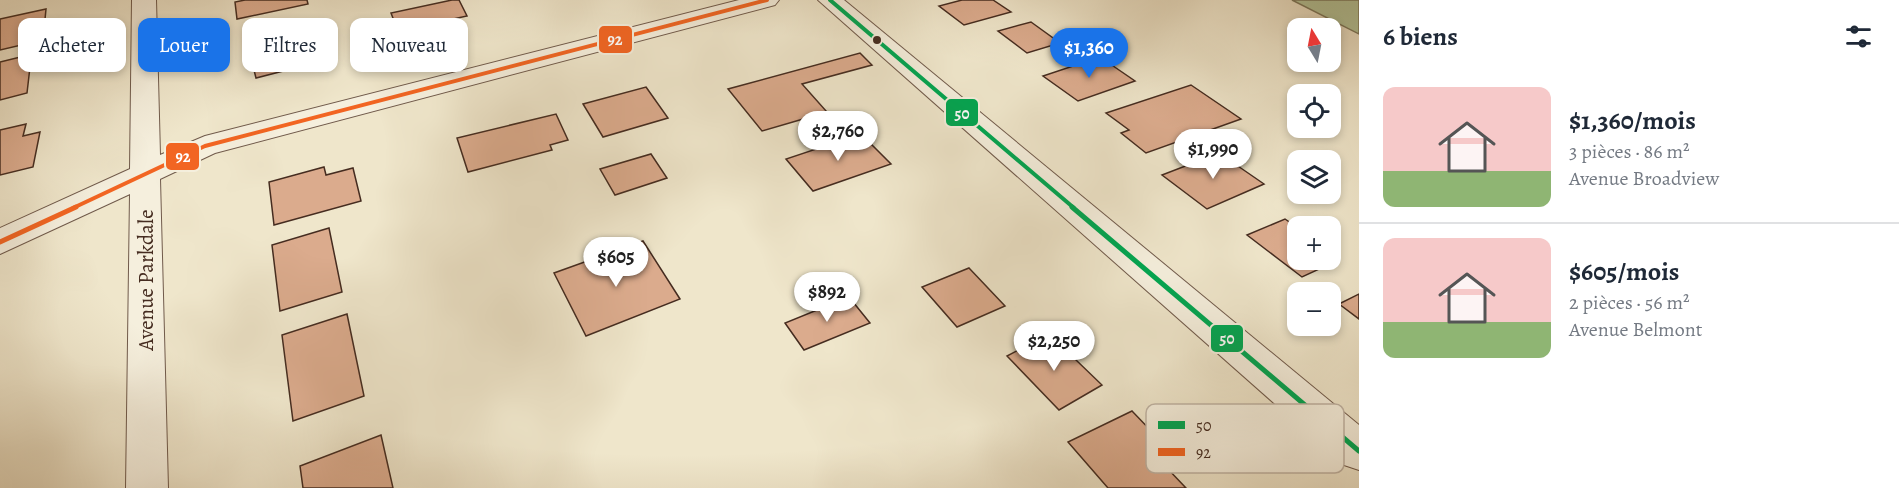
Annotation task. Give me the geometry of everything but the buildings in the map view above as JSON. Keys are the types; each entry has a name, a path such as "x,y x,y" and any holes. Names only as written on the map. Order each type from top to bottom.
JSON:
{"street":[{"name":"Avenue Parkdale","path":"144,0 147,488"},
{"path":"0,242 145,172 205,146 767,0"},
{"path":"830,0 1304,404"},
{"path":"1344,438 1359,451"}],"green space":[{"path":"1292,0 1359,0 1359,34 1341,25 1341,18 1327,18"}],"transit line":[{"name":"92","path":"0,242 205,146 767,0"},
{"name":"50","path":"830,0 1304,404"},
{"name":"50","path":"1344,438 1359,451"}]}
